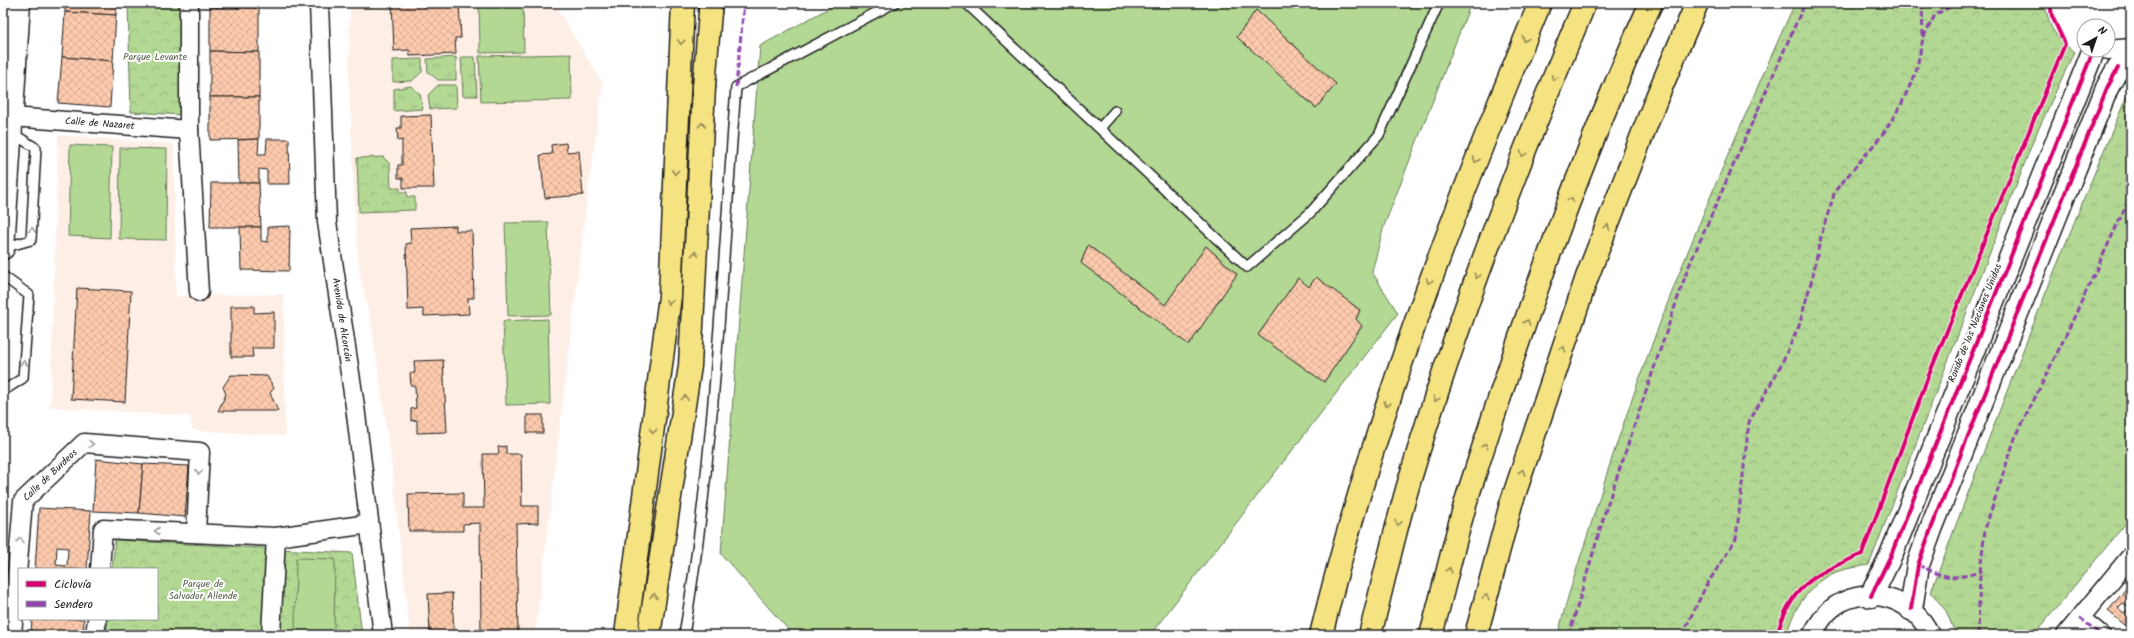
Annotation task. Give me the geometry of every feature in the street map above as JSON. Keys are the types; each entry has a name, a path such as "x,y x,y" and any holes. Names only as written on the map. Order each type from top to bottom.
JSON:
{"main road":[{"path":"626,635 670,296 683,3"},
{"path":"1321,635 1367,465 1404,350 1444,239 1540,3"},
{"path":"1370,635 1410,479 1485,253 1537,118 1585,3"},
{"path":"1431,635 1468,496 1544,270 1614,86 1651,3"},
{"path":"1476,635 1511,504 1587,277 1657,98 1697,3"},
{"path":"649,635 690,366 704,87 710,6"}],"street":[{"path":"3,248 11,124 9,68 19,3"},
{"path":"189,3 189,130 199,292"},
{"name":"Avenida de Alcorcón","path":"319,3 327,222 334,278 345,334 383,635"},
{"path":"2116,50 2131,48"},
{"name":"Ronda de las Naciones Unidas","path":"1871,596 1891,555 2099,58"},
{"path":"1911,609 1918,565 1931,529 2107,88 2118,68 2131,63"},
{"name":"Calle de Nazaret","path":"11,124 189,130"},
{"name":"Calle de Burdeos","path":"12,635 23,501 84,443 200,452 196,533"},
{"path":"100,568 103,529 276,537 370,524"},
{"path":"271,635 276,537"},
{"path":"2066,635 2131,556"},
{"path":"1812,635 1818,623 1830,610 1841,603 1858,597 1871,596 1893,599 1911,609 1921,620 1930,635"},
{"path":"2080,618 2101,635"},
{"path":"95,635 97,620"}],"lane":[{"path":"684,635 694,576 707,470 736,87 894,3"},
{"path":"966,3 1247,267 1310,213 1379,135 1439,3"},
{"path":"1100,128 1115,111"},
{"path":"3,276 28,295 23,378 3,391"}],"shaded area":[{"path":"350,3 554,3 603,84 587,200 535,635 410,635 392,468 372,327 359,270 355,217 349,79"},
{"path":"58,135 174,144 176,296 284,294 285,436 192,430 190,416 50,407"}],"green space":[{"name":"Parque Levante","path":"128,3 180,3 182,115 131,112"},
{"path":"479,3 523,3 524,52 480,53"},
{"path":"838,3 1471,3 1384,226 1372,272 1398,313 1150,635 793,635 721,554 760,46"},
{"path":"1795,3 2045,3 2051,26 2062,41 2074,52 2034,139 1869,565 1836,572 1818,583 1798,607 1793,616 1787,635 1558,635 1571,586 1618,441 1663,314 1740,126"},
{"path":"571,54 572,100 481,102 479,56"},
{"path":"456,57 456,80 438,80 428,72 427,59"},
{"path":"461,57 475,57 477,96 463,96"},
{"path":"422,59 422,72 412,81 393,82 393,60"},
{"path":"438,85 456,85 457,108 430,109 428,95"},
{"path":"411,86 420,94 423,109 394,111 394,89"},
{"path":"2131,86 2131,517 2034,635 1956,635 1946,611 1931,592 2028,338"},
{"path":"70,145 112,147 110,238 68,236"},
{"path":"120,148 167,149 166,240 119,239"},
{"path":"383,157 390,164 391,188 400,188 400,192 407,192 407,197 415,197 415,210 359,212 357,158"},
{"path":"548,222 551,315 508,316 505,223"},
{"path":"548,319 550,404 506,405 503,321"},
{"name":"Parque de Salvador Allende","path":"115,540 352,553 362,635 106,635 108,620 158,620 158,568 112,568"},
{"path":"296,558 335,559 334,633 295,632"}],"building":[{"path":"65,3 117,3 116,15 65,12"},
{"path":"392,3 459,3 461,38 455,38 456,54 410,56 409,50 394,51"},
{"path":"210,7 259,8 259,52 210,51"},
{"path":"1256,10 1336,84 1316,108 1237,37"},
{"path":"65,12 116,15 113,61 62,57"},
{"path":"210,51 259,52 259,97 210,97"},
{"path":"62,57 113,61 110,107 58,103"},
{"path":"210,97 259,97 259,139 210,140"},
{"path":"431,115 434,188 403,188 403,178 398,178 398,165 402,165 402,140 398,141 397,128 401,128 401,116"},
{"path":"259,139 258,154 266,154 267,139 289,139 290,184 267,184 267,170 259,169 259,183 239,183 238,140"},
{"path":"566,143 567,152 579,151 583,195 545,198 540,155 552,154 551,145"},
{"path":"211,183 259,183 261,227 210,227"},
{"path":"290,226 289,271 241,270 240,227 261,227 261,241 268,242 268,227"},
{"path":"456,226 456,231 472,231 474,298 468,298 469,314 424,316 423,309 408,310 406,244 411,243 410,228"},
{"path":"1088,245 1165,305 1206,246 1237,274 1189,345 1081,263"},
{"path":"1316,277 1360,310 1356,319 1362,326 1324,382 1258,335 1298,278 1309,287"},
{"path":"77,288 131,291 125,402 71,399"},
{"path":"231,306 254,306 254,313 274,312 274,348 252,348 253,357 231,357"},
{"path":"443,360 447,432 417,433 417,420 411,421 411,409 416,408 415,386 411,386 410,373 415,373 414,361"},
{"path":"231,375 267,376 274,388 270,393 278,411 218,411 226,394 223,387"},
{"path":"527,415 543,415 543,433 527,433"},
{"path":"506,446 506,454 521,454 522,506 538,506 538,523 516,524 518,635 481,635 480,523 463,524 463,531 409,531 408,494 463,493 463,508 484,508 483,454 499,454 498,447"},
{"path":"96,459 143,464 139,513 93,511"},
{"path":"143,464 189,466 185,517 139,513"},
{"path":"39,508 91,511 87,568 35,568","holes":["57,547 68,548 67,566 56,565"]},
{"path":"2128,586 2131,588 2131,614 2129,617 2131,619 2131,630 2108,611","holes":["2123,603 2129,608 2124,613 2118,608"]},
{"path":"452,593 454,635 430,635 428,594"},
{"path":"32,620 84,620 83,635 31,635"}],"marked path":[{"path":"736,87 744,3"},
{"path":"1569,635 1606,509 1688,268 1805,3"},
{"path":"1922,3 1923,38"},
{"path":"1682,635 1706,586 1736,539 1749,422 1779,369 1799,326 1813,275 1821,236 1835,191 1883,134 1901,105 1916,72 1923,38 1935,15 1957,3"},
{"path":"1978,635 1980,572 1985,529 2015,438 2064,339 2131,195"},
{"path":"1918,565 1942,575 1954,577 1980,572"},
{"path":"2080,618 2101,635"}],"cycle path":[{"path":"1777,635 1783,617 1790,603 1808,582 1832,568 1862,554 1928,377 2065,44 2052,16 2050,3"},
{"path":"1871,596 1891,555 2090,58"},
{"path":"1911,609 1918,565 1931,529 2107,88 2118,68"}]}
